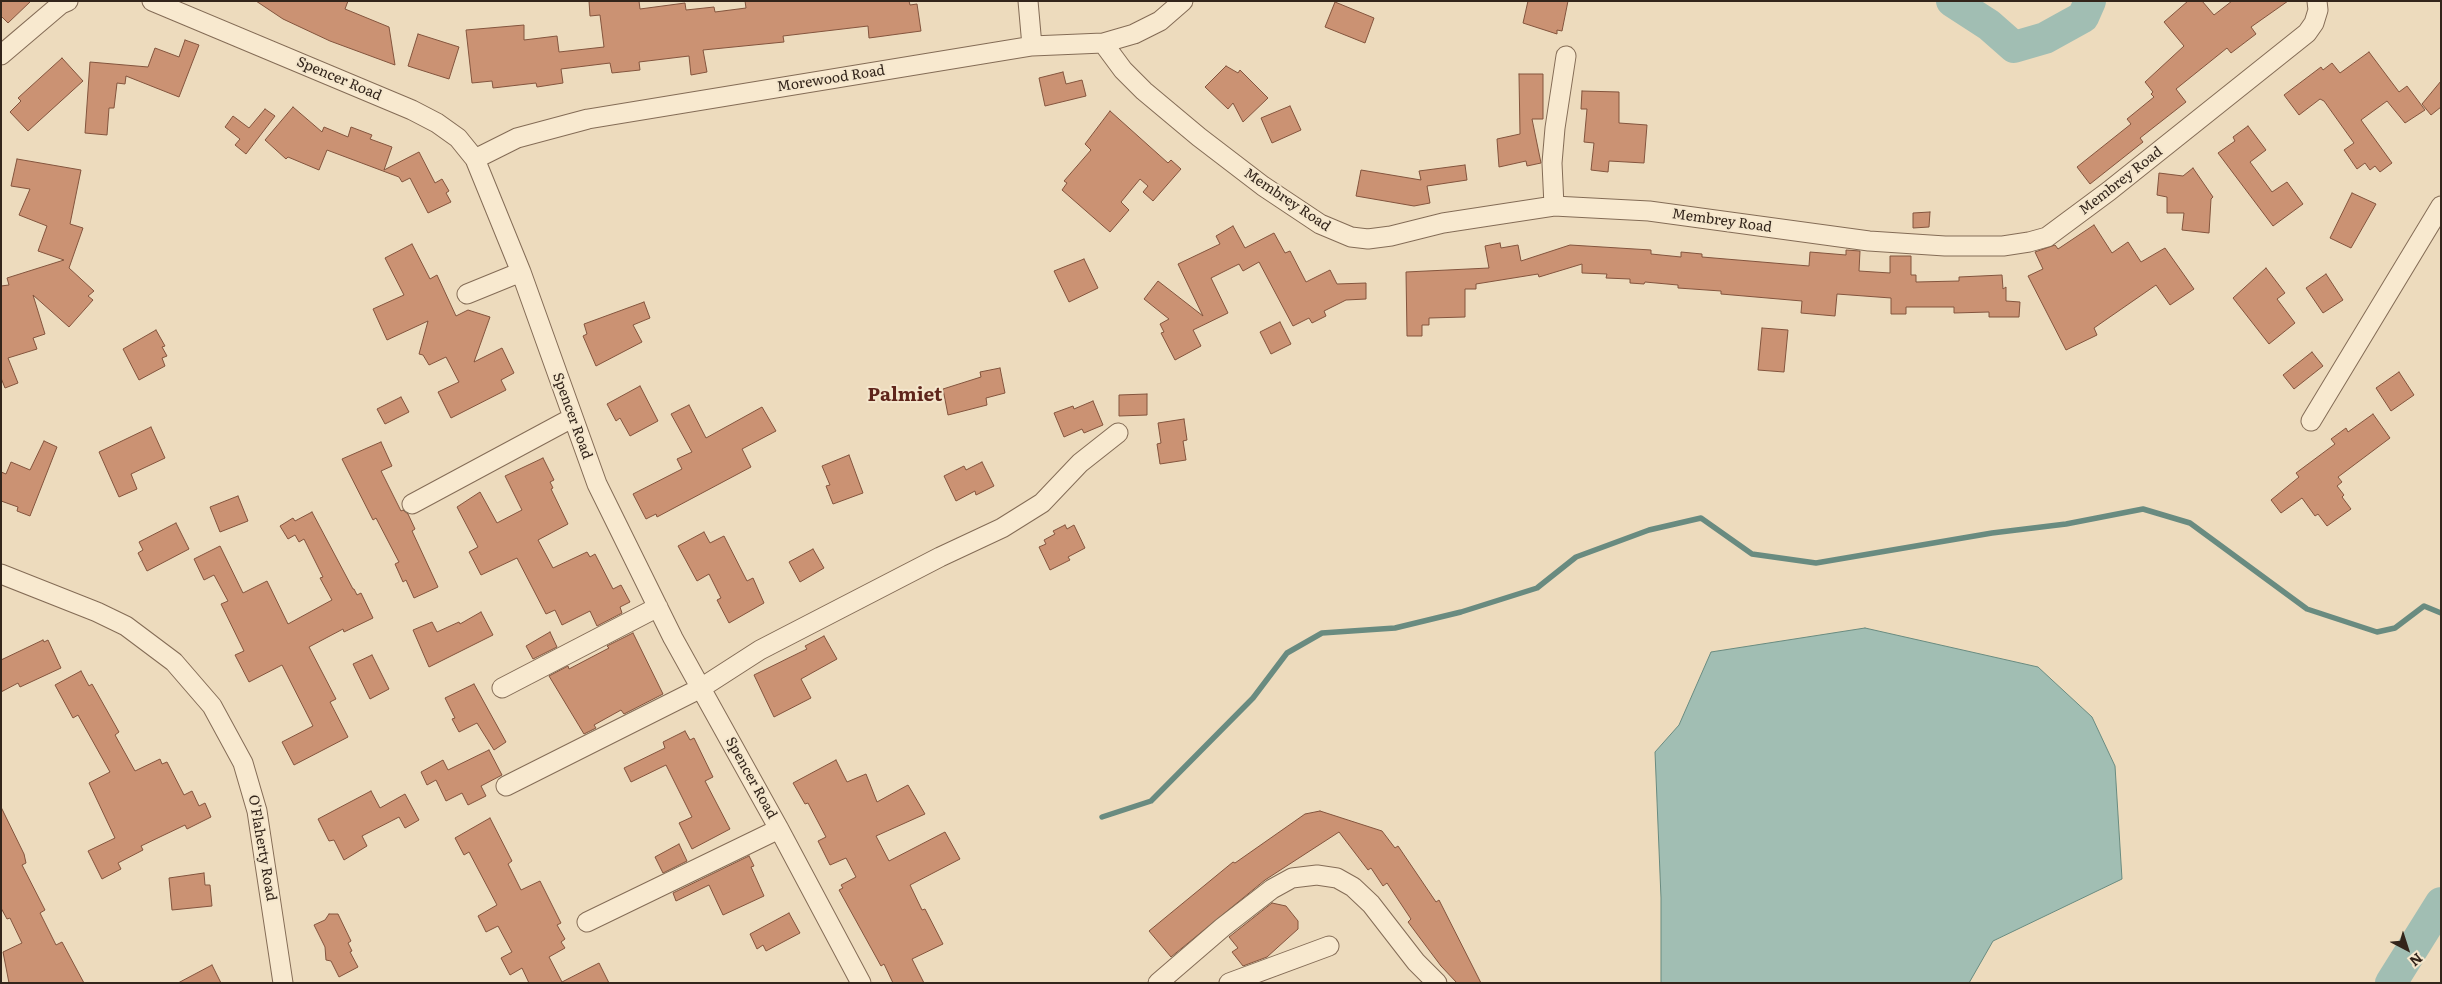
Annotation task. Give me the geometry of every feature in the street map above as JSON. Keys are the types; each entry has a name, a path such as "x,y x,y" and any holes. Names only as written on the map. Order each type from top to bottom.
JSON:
{"street":[{"path":"1,55 61,4 68,1"},
{"name":"Spencer Road","path":"152,1 412,110 437,123 458,138 475,159 521,272 597,484 658,607 780,829 861,983"},
{"path":"1028,1 1032,46"},
{"name":"Morewood Road","path":"475,159 517,138 588,119 1032,46 1103,43 1134,34 1160,21 1183,1"},
{"name":"Membrey Road","path":"1103,43 1123,70 1164,110 1263,186 1334,232 1368,239 1488,215 1554,206 1648,211 1869,241 1945,246 2003,246 2047,237 2065,225 2292,46 2314,23 2318,10 2318,1"},
{"path":"1554,206 1552,163 1554,137 1566,56"},
{"path":"2311,421 2441,206"},
{"path":"468,294 521,272"},
{"path":"412,504 572,418"},
{"path":"506,786 701,688 760,650 1023,516 1042,503 1080,463 1118,434"},
{"name":"O'Flaherty Road","path":"1,574 98,612 126,626 174,662 212,706 243,763 255,804 283,983"},
{"path":"502,688 658,607"},
{"path":"588,922 780,829"},
{"path":"1158,983 1223,927 1272,889 1292,878 1317,875 1337,878 1353,887 1371,904 1416,962 1436,983"},
{"path":"1229,983 1329,946"}],"shaded area":[{"path":"1865,628 2038,667 2092,717 2115,766 2122,879 1993,941 1969,983 1661,983 1661,898 1655,752 1679,725 1711,652"}],"building":[{"path":"1,1 31,1 8,23 1,16"},
{"path":"256,1 348,1 345,9 389,27 395,65 330,41 283,19"},
{"path":"589,1 639,1 640,9 685,3 686,10 714,7 715,12 746,8 745,1 909,1 910,5 917,4 921,31 869,38 868,26 783,36 784,42 703,50 707,72 691,75 689,56 639,62 640,70 612,73 610,63 561,69 563,83 537,87 536,83 493,88 492,81 472,83 466,30 524,25 524,40 557,36 559,52 604,47 600,15 590,16"},
{"path":"1528,1 1568,1 1562,31 1557,30 1557,34 1523,23"},
{"path":"2188,1 2202,1 2214,15 2232,1 2288,1 2251,27 2256,34 2231,53 2227,48 2176,89 2186,102 2140,138 2143,142 2090,184 2077,167 2131,124 2127,119 2154,97 2151,94 2153,92 2145,82 2184,46 2164,22"},
{"path":"1335,2 1374,18 1365,43 1325,27"},
{"path":"418,34 459,47 449,79 408,66"},
{"path":"185,40 199,45 179,97 126,76 125,84 117,83 114,108 109,108 107,135 85,133 90,62 148,67 155,48 179,57"},
{"path":"2369,52 2399,92 2407,86 2425,110 2405,123 2387,101 2361,120 2392,163 2380,172 2375,166 2370,170 2365,163 2357,169 2344,150 2354,143 2324,101 2320,99 2299,115 2284,95 2321,67 2323,70 2332,63 2340,73"},
{"path":"62,58 83,81 28,131 10,112 21,101 18,98"},
{"path":"1226,66 1238,73 1240,70 1268,98 1243,122 1233,103 1228,109 1205,87"},
{"path":"1063,72 1066,84 1082,80 1086,96 1045,106 1039,78"},
{"path":"1519,74 1543,74 1543,119 1532,119 1541,163 1527,166 1526,161 1499,167 1497,139 1520,134"},
{"path":"2441,81 2441,107 2431,115 2422,104"},
{"path":"1582,91 1619,92 1619,123 1647,125 1644,163 1609,161 1608,172 1591,170 1594,143 1584,142 1587,109 1581,109"},
{"path":"1290,106 1301,130 1272,143 1261,118"},
{"path":"293,107 322,132 324,127 348,137 351,127 372,135 370,139 392,147 384,170 419,152 435,183 442,179 449,191 446,193 451,202 428,213 410,178 402,182 399,177 327,150 319,170 288,157 286,159 265,140"},
{"path":"265,109 275,116 246,154 235,145 240,139 225,127 233,116 249,128"},
{"path":"1110,111 1168,163 1171,160 1181,169 1153,201 1143,192 1148,186 1140,179 1121,202 1129,210 1110,232 1062,190 1067,183 1064,181 1091,150 1085,144"},
{"path":"2248,126 2266,150 2250,162 2272,192 2287,182 2303,204 2273,226 2218,153 2235,141 2233,137"},
{"path":"17,159 81,170 70,224 83,228 69,268 94,291 88,296 93,300 69,327 33,295 45,334 33,338 37,349 8,358 18,383 5,388 1,378 1,286 9,285 7,278 64,260 38,251 47,226 19,215 30,189 11,186"},
{"path":"1465,165 1467,180 1427,186 1430,203 1414,206 1356,196 1361,170 1421,180 1419,171"},
{"path":"2193,168 2213,197 2211,199 2209,233 2182,230 2184,213 2167,213 2167,197 2157,195 2159,173 2183,176"},
{"path":"2352,193 2376,204 2351,248 2330,238"},
{"path":"1930,212 1929,227 1913,228 1913,213"},
{"path":"2094,225 2112,253 2128,242 2141,262 2165,248 2194,289 2170,305 2156,285 2094,328 2097,335 2066,350 2028,276 2043,269 2035,252 2055,245 2058,249"},
{"path":"1233,226 1245,248 1274,233 1285,253 1290,251 1306,282 1330,270 1337,284 1366,283 1366,299 1346,300 1324,311 1326,316 1312,323 1309,318 1293,326 1259,262 1243,271 1239,264 1211,278 1228,313 1193,330 1201,346 1175,360 1161,333 1164,332 1160,324 1169,319 1144,299 1158,281 1203,316 1178,264 1220,244 1216,236"},
{"path":"1500,243 1501,248 1518,245 1521,261 1570,245 1651,250 1651,254 1681,257 1681,252 1702,254 1702,257 1809,266 1810,252 1846,255 1846,250 1860,251 1859,271 1890,273 1890,256 1911,256 1911,275 1916,275 1916,282 1959,281 1959,277 2002,275 2003,289 2006,287 2006,301 2020,302 2019,317 1989,317 1989,312 1954,313 1954,307 1906,307 1906,314 1891,314 1891,298 1837,294 1835,316 1801,313 1802,301 1721,294 1721,291 1678,288 1678,285 1645,282 1644,284 1630,283 1630,279 1606,278 1607,274 1582,273 1582,264 1539,277 1538,274 1476,284 1476,289 1465,289 1465,317 1429,318 1429,325 1422,325 1422,336 1407,336 1406,272 1489,268 1485,246"},
{"path":"412,244 430,279 437,275 456,316 468,310 490,317 474,362 502,348 514,373 501,380 506,390 451,418 438,392 459,382 446,357 429,365 423,355 419,354 428,321 387,340 373,309 404,295 385,258"},
{"path":"1084,259 1098,288 1069,302 1054,271"},
{"path":"2266,268 2285,293 2277,299 2295,323 2269,344 2233,298"},
{"path":"2326,274 2343,300 2323,313 2306,288"},
{"path":"644,302 650,318 633,325 642,342 596,366 583,336 587,334 584,324"},
{"path":"1280,322 1291,344 1271,354 1260,332"},
{"path":"1762,328 1788,330 1784,372 1758,370"},
{"path":"156,330 165,346 162,347 167,356 162,358 165,366 139,380 123,349"},
{"path":"2312,352 2323,366 2294,389 2283,375"},
{"path":"1000,368 1005,393 986,398 987,405 948,415 943,389 981,377 980,372"},
{"path":"2399,372 2414,395 2391,411 2376,388"},
{"path":"640,386 658,421 630,436 620,418 616,421 607,404"},
{"path":"1147,394 1147,415 1119,416 1119,395"},
{"path":"401,397 409,412 385,424 377,409"},
{"path":"1093,401 1103,425 1084,433 1082,429 1064,437 1054,413 1073,406 1074,409"},
{"path":"689,405 706,438 762,407 776,431 742,449 751,467 657,517 656,514 646,519 633,494 682,469 677,459 692,452 671,414"},
{"path":"2373,414 2390,438 2338,477 2342,482 2337,486 2351,509 2327,526 2318,514 2315,516 2302,498 2281,513 2271,500 2299,477 2296,473 2335,444 2331,439 2346,428 2348,432"},
{"path":"1184,419 1187,440 1183,441 1186,460 1160,464 1157,444 1161,443 1158,423"},
{"path":"151,427 165,458 131,474 137,489 119,497 99,452"},
{"path":"44,441 57,447 30,516 17,511 18,507 1,501 1,472 6,474 11,462 30,470"},
{"path":"381,442 392,466 381,471 401,511 403,510 408,514 415,529 412,531 438,587 414,598 406,580 403,582 395,564 399,562 376,518 373,520 342,459"},
{"path":"849,455 863,493 833,504 826,486 830,485 822,466"},
{"path":"543,458 554,480 550,482 553,488 551,489 568,524 538,540 553,568 587,552 590,557 595,554 613,589 621,585 630,602 620,607 622,613 597,626 590,611 562,625 555,610 546,614 517,558 481,575 469,552 478,547 457,507 480,492 497,523 522,510 505,476"},
{"path":"982,462 994,486 976,495 975,491 956,501 944,476 964,466 966,470"},
{"path":"238,496 248,521 220,532 210,507"},
{"path":"312,512 353,589 357,595 361,593 373,618 344,632 343,629 309,647 336,699 330,702 348,737 294,765 282,742 313,726 282,665 249,682 235,655 244,651 221,604 228,601 214,575 204,580 194,559 220,546 243,593 267,581 288,624 332,600 320,578 323,577 304,539 299,542 295,535 288,539 280,526 293,518 295,521"},
{"path":"176,523 189,549 147,571 138,553 143,550 139,542"},
{"path":"1065,525 1067,529 1074,525 1085,548 1068,557 1070,560 1050,570 1039,547 1046,544 1044,540 1055,534 1053,531"},
{"path":"704,532 710,543 724,536 747,581 753,578 764,603 729,623 717,600 721,598 709,574 697,581 678,546"},
{"path":"813,549 824,568 800,582 789,562"},
{"path":"481,612 493,635 429,667 413,630 432,622 437,632 459,622 460,624"},
{"path":"550,632 557,647 533,659 526,646"},
{"path":"633,633 663,694 624,714 621,710 594,725 596,728 584,734 549,676 568,666 569,669"},
{"path":"824,636 837,659 801,679 811,698 774,717 754,675 807,649 805,646"},
{"path":"43,640 44,642 48,640 61,668 20,687 18,683 1,692 1,660"},
{"path":"372,655 389,689 370,699 353,664"},
{"path":"81,671 89,686 92,684 119,732 115,735 135,771 160,759 162,764 167,762 184,795 192,791 199,806 205,803 211,817 187,829 185,825 141,846 143,850 118,863 121,869 102,879 88,851 115,838 89,783 110,772 78,715 73,718 55,685"},
{"path":"474,684 506,742 494,750 477,723 459,732 452,719 455,718 445,698"},
{"path":"685,731 690,740 694,738 713,777 705,781 730,829 692,849 679,823 692,817 666,765 631,782 624,768 665,748 663,742"},
{"path":"489,750 502,775 481,786 486,796 468,805 462,793 446,801 436,780 427,785 421,772 443,760 448,770"},
{"path":"836,760 847,782 866,774 877,802 908,785 925,814 876,836 889,861 945,832 960,859 910,885 922,910 925,909 943,944 912,959 924,983 893,983 884,964 881,966 839,890 843,888 841,885 856,877 846,858 830,865 818,841 826,837 808,803 805,804 793,783"},
{"path":"371,791 380,808 405,794 419,820 405,828 399,817 362,836 367,846 344,860 334,840 329,841 318,819"},
{"path":"1,807 24,854 26,863 22,865 45,910 40,913 56,945 62,942 84,983 9,983 3,952 22,943 10,918 7,919 1,908"},
{"path":"1320,811 1382,831 1395,848 1398,846 1436,902 1439,900 1481,983 1457,983 1441,966 1408,922 1411,919 1387,883 1383,886 1371,868 1368,870 1339,832 1265,880 1171,957 1149,931 1233,862 1235,863 1305,814"},
{"path":"490,818 512,861 508,864 521,890 540,881 561,923 557,925 565,939 561,942 565,948 549,957 562,982 599,963 609,983 529,983 522,968 510,975 501,958 512,952 498,926 486,932 478,916 497,905 469,852 464,855 455,838"},
{"path":"679,844 687,861 663,873 655,857"},
{"path":"749,856 754,866 751,867 764,896 723,915 709,885 676,901 673,893"},
{"path":"204,873 205,885 210,885 212,906 172,910 169,878"},
{"path":"1272,903 1286,906 1298,921 1298,929 1267,957 1243,966 1232,952 1238,948 1229,937"},
{"path":"789,913 800,933 766,951 763,945 757,949 750,934"},
{"path":"329,914 338,914 351,941 348,943 352,951 350,952 358,967 339,977 331,961 326,960 325,947 314,925 325,920"},
{"path":"212,965 221,983 178,983"}],"waterway":[{"path":"1952,1 1989,25 2014,47 2045,38 2083,17 2090,1"},
{"path":"1102,817 1151,801 1253,698 1287,653 1322,633 1395,628 1461,612 1537,588 1576,557 1649,530 1701,518 1752,554 1816,563 1992,533 2066,524 2143,509 2190,523 2307,609 2377,632 2395,628 2424,606 2441,613"},
{"path":"2391,983 2441,903"}],"district":[{"name":"Palmiet","path":"905,395"}]}
